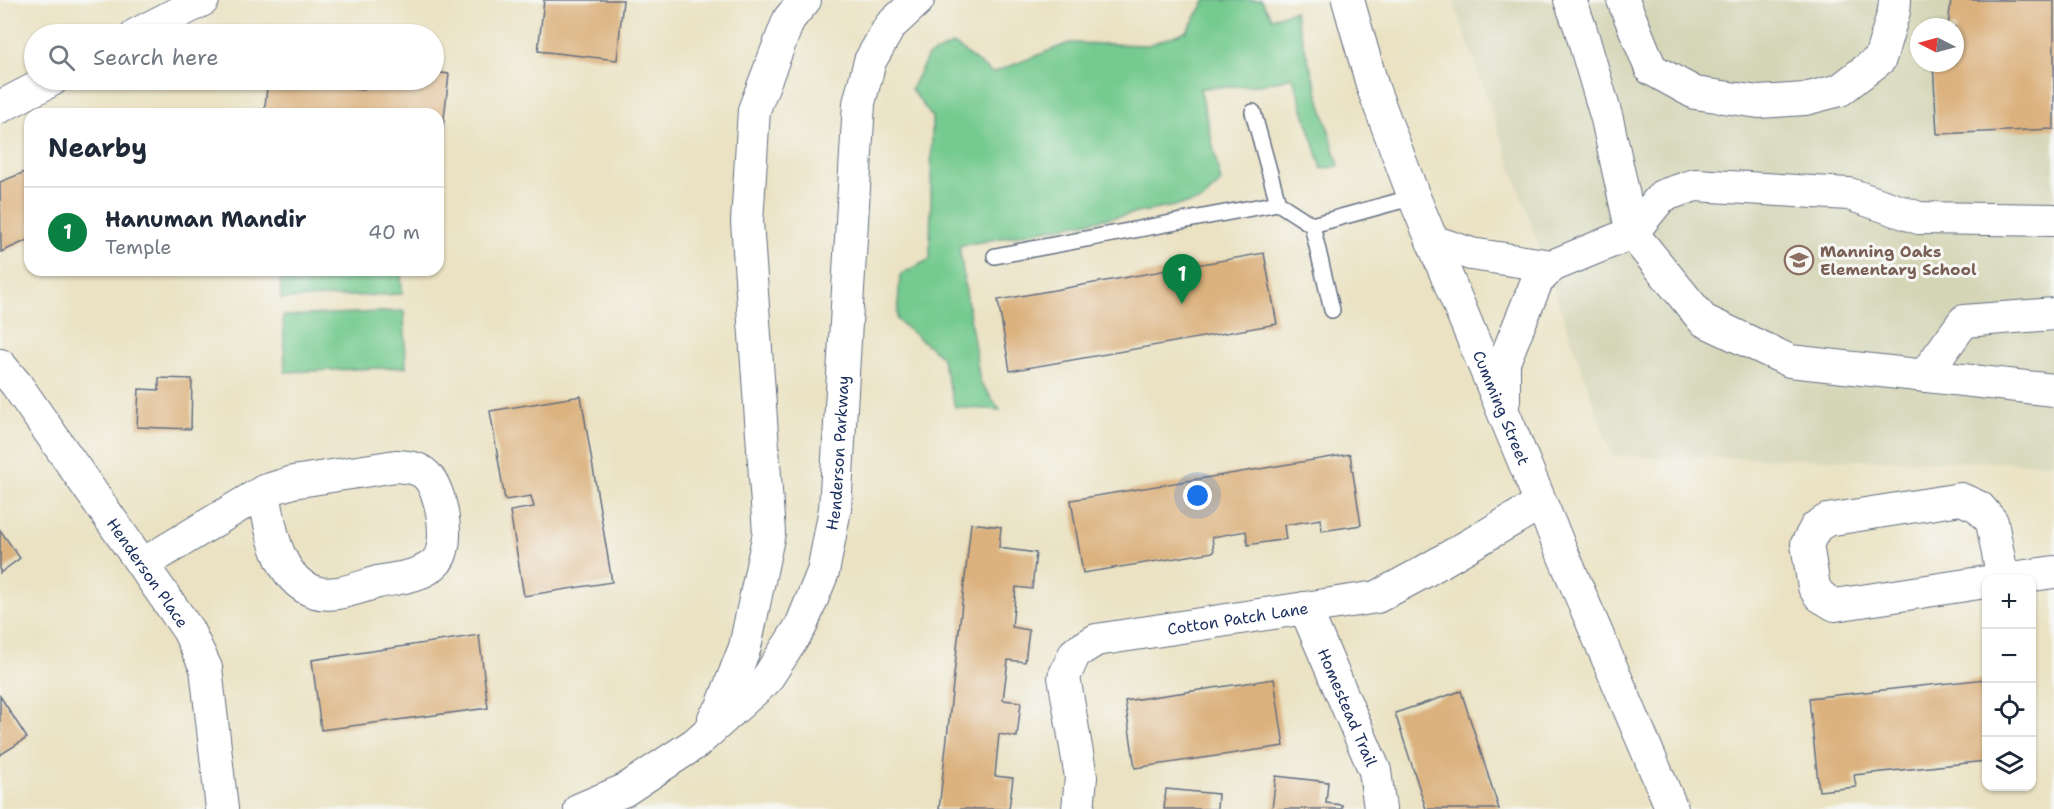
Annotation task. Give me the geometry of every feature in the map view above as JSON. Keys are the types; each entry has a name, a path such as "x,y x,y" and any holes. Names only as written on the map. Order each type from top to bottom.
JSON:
{"street":[{"path":"156,24 203,0"},
{"path":"696,743 721,709 745,647 769,533 747,222 753,122 754,111 789,19 805,0"},
{"name":"Henderson Parkway","path":"580,809 625,790 696,743 766,680 801,626 823,572 835,509 859,103 870,61 890,26 918,0"},
{"name":"Cumming Street","path":"1348,0 1373,88 1414,197 1541,503 1672,809"},
{"path":"1570,0 1581,27 1607,118 1632,233 1703,320 1790,361 2054,390"},
{"path":"1623,0 1651,69 1695,93 1759,102 1805,99 1840,90 1880,59 1895,0"},
{"path":"0,106 31,90"},
{"path":"1504,414 1504,362 1537,281 1552,266 1632,233 1662,196 1695,185 1733,186 1849,194 1919,218 2054,220"},
{"path":"1432,241 1471,254 1552,266"},
{"path":"1924,376 1964,321 2054,314"},
{"name":"Henderson Place","path":"0,365 16,384 188,630 206,668 222,809"},
{"path":"143,564 264,491 293,483 396,466 415,468 426,475 437,491 444,531 443,549 437,561 421,573 334,593 315,592 297,581 280,557 270,528 264,491"},
{"path":"1982,583 1835,605 1820,596 1814,587 1807,544 1816,527 1827,520 1961,499 1980,507 1992,522 2003,575"},
{"name":"Cotton Patch Lane","path":"1078,809 1081,777 1064,677 1075,653 1096,640 1377,597 1541,503"},
{"path":"2033,575 2054,572"},
{"name":"Homestead Trail","path":"1305,608 1375,771 1380,809"}],"lane":[{"path":"1253,112 1278,203 1312,225 1332,310"},
{"path":"1312,225 1414,197"},
{"path":"995,256 1278,203"}],"shaded area":[{"name":"Manning Oaks Elementary School","path":"1453,0 2054,0 2054,463 1612,456"}],"green space":[{"path":"1206,0 1261,0 1272,18 1294,11 1339,166 1322,169 1293,77 1260,85 1200,88 1221,182 1201,201 959,246 980,382 1000,410 955,407 941,356 897,320 900,275 930,259 932,117 911,89 928,56 954,44 992,73 1069,43 1148,45 1187,31"},
{"path":"280,276 401,276 402,294 281,299"},
{"path":"404,311 406,367 285,372 283,316"}],"building":[{"path":"544,0 623,0 617,60 538,51"},
{"path":"1951,0 2054,0 2054,129 1937,134 1934,72 1964,72 1964,18 1949,18"},
{"path":"444,73 449,74 444,119 444,108 265,108 267,90 444,90"},
{"path":"24,172 24,242 1,252 0,182"},
{"path":"1264,253 1277,324 1010,371 998,300"},
{"path":"159,378 192,379 191,429 137,427 139,389 159,390"},
{"path":"581,396 612,582 524,596 510,511 534,507 531,496 505,500 490,411"},
{"path":"1350,454 1361,525 1322,531 1321,519 1284,525 1286,539 1248,545 1246,531 1212,537 1214,552 1083,573 1071,500"},
{"path":"971,523 1001,527 999,548 1036,553 1032,589 1016,587 1012,627 1029,630 1025,662 1008,660 1003,700 1021,702 1017,737 999,734 995,776 1013,778 1009,809 939,809"},
{"path":"0,530 20,558 0,573"},
{"path":"479,635 488,708 321,730 312,660"},
{"path":"1274,679 1284,746 1135,768 1125,701"},
{"path":"1982,679 1982,761 1854,775 1856,787 1819,791 1809,698"},
{"path":"1461,691 1499,809 1426,809 1395,713"},
{"path":"0,696 27,738 0,755"},
{"path":"1276,776 1328,782 1326,803 1342,805 1342,809 1272,809"},
{"path":"1166,789 1218,794 1217,809 1164,809"}],"place":[{"name":"Manning Oaks Elementary School","path":"1799,260"},
{"name":"Hanuman Mandir","path":"1182,304"}]}
